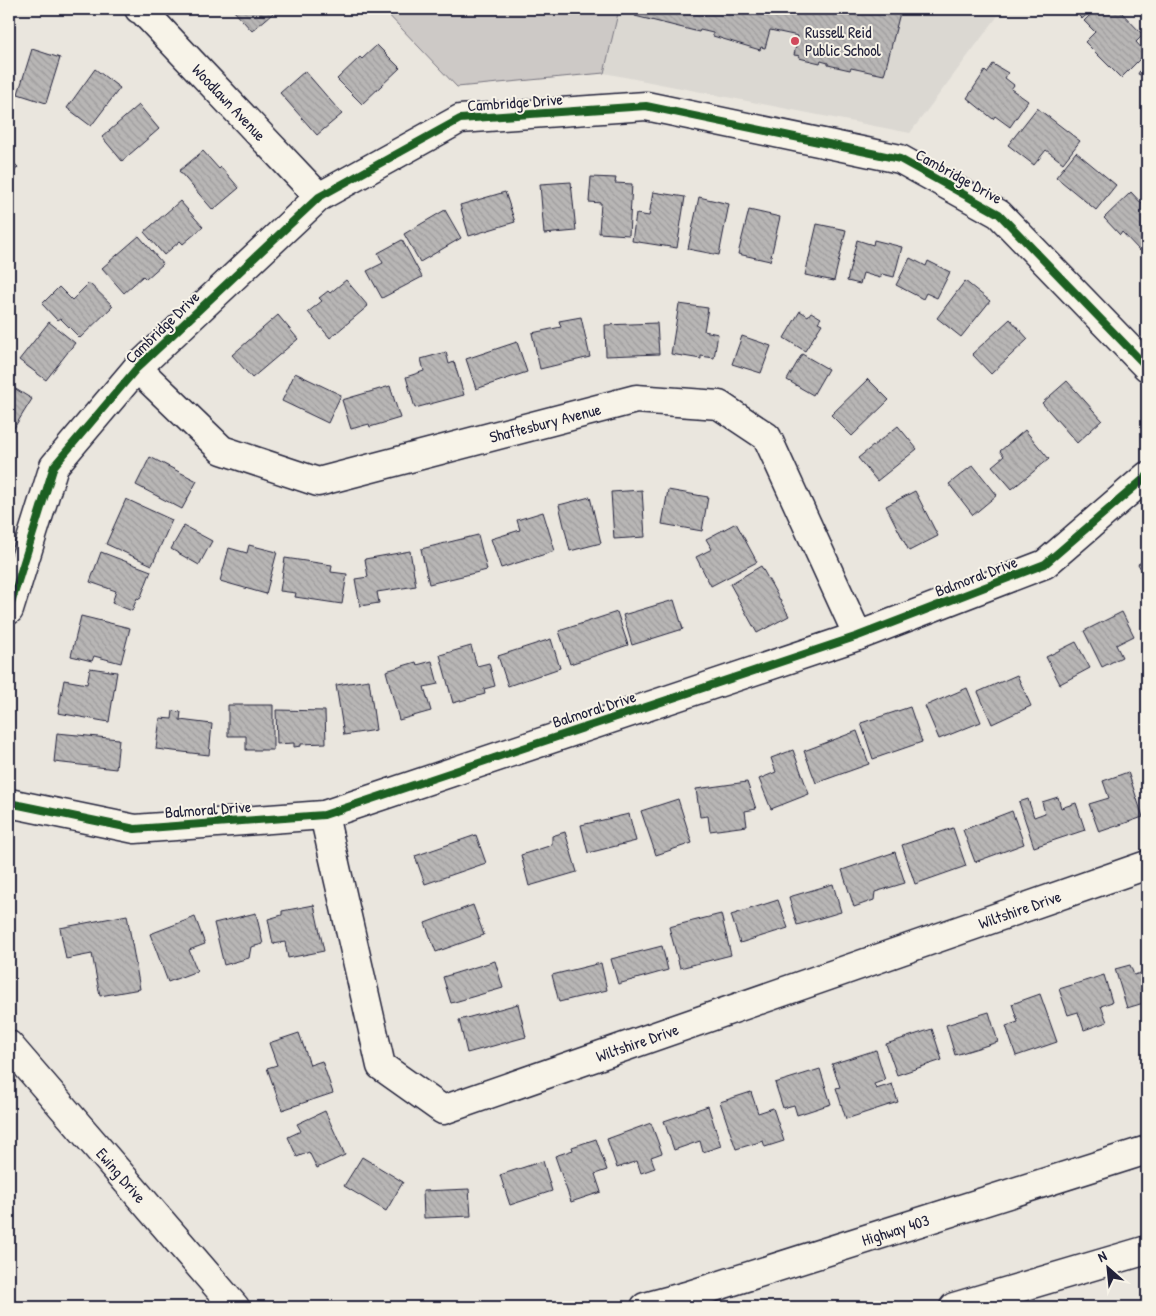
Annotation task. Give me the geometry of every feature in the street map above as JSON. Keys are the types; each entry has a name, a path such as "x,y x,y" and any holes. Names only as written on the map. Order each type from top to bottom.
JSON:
{"main road":[{"name":"Woodlawn Avenue","path":"139,9 149,17 319,197"},
{"name":"Cambridge Drive","path":"9,610 54,466 137,368 319,197 460,119 646,106 900,159 999,214 1147,367"},
{"name":"Shaftesbury Avenue","path":"137,368 222,450 318,482 636,399 719,405 767,438 858,636"},
{"name":"Balmoral Drive","path":"9,803 135,829 324,814 858,636 1045,564 1147,476"},
{"name":"Wiltshire Drive","path":"324,814 381,1066 443,1110 1147,865"},
{"name":"Ewing Drive","path":"9,1045 235,1307"},
{"name":"Highway 403","path":"645,1307 686,1296 1147,1150"},
{"path":"954,1307 1147,1250"}],"shaded area":[{"path":"383,9 619,9 604,73 457,87"},
{"name":"Russell Reid Public School","path":"619,9 1003,9 910,133 604,73"}],"building":[{"path":"234,9 278,9 252,31"},
{"path":"637,9 901,9 884,75 851,68 850,70 828,65 828,63 821,61 820,63 799,58 800,56 794,55 798,36 770,30 765,48 761,47 760,50 713,36 713,33 700,30 699,32 635,16"},
{"path":"1072,9 1093,9 1082,19"},
{"path":"1096,9 1118,9 1143,35 1136,42 1146,53 1121,78 1085,42 1095,32 1084,21"},
{"path":"377,45 400,68 362,104 337,79 360,57 362,59"},
{"path":"32,49 60,58 46,103 18,94"},
{"path":"1147,57 1147,78 1138,74"},
{"path":"993,64 1008,73 1005,78 1014,85 1011,89 1028,101 1010,127 995,116 993,119 967,98 985,71 987,73"},
{"path":"95,69 120,88 91,126 67,108"},
{"path":"305,71 342,114 317,135 280,93"},
{"path":"139,105 159,129 122,161 102,137"},
{"path":"1037,108 1080,141 1063,163 1046,150 1034,165 1008,145"},
{"path":"203,151 219,169 221,167 239,188 213,210 179,171"},
{"path":"1076,152 1116,185 1096,210 1056,177"},
{"path":"9,159 18,167 9,178"},
{"path":"591,177 616,178 615,183 632,184 629,235 599,233 601,203 589,202"},
{"path":"571,182 576,231 544,234 540,184"},
{"path":"505,192 515,222 469,236 460,205"},
{"path":"653,192 685,197 677,248 632,241 636,214 649,216"},
{"path":"1131,192 1144,206 1147,203 1147,244 1140,251 1122,232 1120,235 1104,218"},
{"path":"699,197 729,204 719,255 688,249"},
{"path":"180,201 203,227 183,244 180,241 164,255 144,232"},
{"path":"445,210 461,238 420,262 404,234"},
{"path":"749,210 780,217 770,261 738,254"},
{"path":"817,224 846,230 834,281 805,275"},
{"path":"139,236 163,264 146,279 143,276 124,293 102,268"},
{"path":"402,240 422,277 382,298 367,271 383,263 378,253"},
{"path":"857,240 873,245 874,240 902,247 894,277 882,274 880,278 863,273 860,284 847,281"},
{"path":"910,258 926,266 928,261 950,272 937,298 926,293 923,299 896,285"},
{"path":"346,280 368,306 330,338 308,312 322,301 319,298 328,291 330,293"},
{"path":"965,281 990,301 961,337 937,318"},
{"path":"89,283 113,306 80,338 60,318 57,320 42,304 59,287 72,300"},
{"path":"679,304 708,308 704,331 718,334 714,358 701,356 701,359 671,354"},
{"path":"800,311 808,316 811,312 821,318 818,322 822,324 805,351 784,338"},
{"path":"278,315 298,339 252,378 232,355"},
{"path":"581,317 590,357 540,369 532,333 561,327 559,321"},
{"path":"1010,319 1028,339 991,374 972,354"},
{"path":"49,322 75,343 46,380 19,360"},
{"path":"657,323 659,354 606,356 605,325"},
{"path":"742,336 771,346 761,373 732,364"},
{"path":"517,342 527,372 476,389 466,359"},
{"path":"446,352 449,364 454,362 464,395 415,408 406,377 424,371 421,359"},
{"path":"802,354 828,369 813,395 787,380"},
{"path":"295,373 341,395 328,423 282,401"},
{"path":"868,379 889,400 852,436 831,415"},
{"path":"1067,381 1102,420 1077,443 1042,403"},
{"path":"9,385 32,399 9,436"},
{"path":"390,386 400,418 370,427 369,424 351,429 342,400"},
{"path":"898,426 917,449 877,481 858,458"},
{"path":"1025,430 1049,459 1012,489 992,466 1004,456 1000,451"},
{"path":"150,457 197,481 182,509 136,485"},
{"path":"973,465 997,495 973,515 949,484"},
{"path":"642,490 645,537 614,539 611,492"},
{"path":"668,490 708,497 702,531 662,524"},
{"path":"915,491 938,536 909,551 886,506"},
{"path":"590,497 601,543 570,551 559,505"},
{"path":"126,499 172,520 152,565 106,544"},
{"path":"543,512 555,551 501,568 491,539 520,530 517,520"},
{"path":"736,523 757,562 711,586 696,557 712,549 706,539"},
{"path":"184,526 212,541 199,565 171,549"},
{"path":"478,535 487,570 429,584 421,549"},
{"path":"249,545 277,552 266,594 220,581 229,548 247,553"},
{"path":"410,551 416,586 377,592 379,603 360,606 355,579 368,577 365,559"},
{"path":"101,552 151,571 140,599 137,598 132,611 112,603 116,591 90,582"},
{"path":"285,558 332,565 331,572 347,574 342,604 295,597 296,593 280,591"},
{"path":"1147,559 1147,579 1138,564"},
{"path":"761,566 789,616 757,633 730,584"},
{"path":"674,600 683,629 632,645 623,615"},
{"path":"617,612 628,645 570,664 559,631"},
{"path":"1122,612 1134,636 1116,645 1122,657 1102,667 1084,631"},
{"path":"81,616 130,628 121,663 94,656 92,661 71,656"},
{"path":"551,639 560,668 508,686 498,656"},
{"path":"1076,642 1090,668 1060,684 1046,657"},
{"path":"471,646 477,666 489,663 495,686 484,689 485,694 453,703 440,655"},
{"path":"432,661 438,684 424,687 431,711 399,720 386,671 416,662 417,665"},
{"path":"90,668 117,672 109,722 58,713 64,680 87,684"},
{"path":"1017,675 1031,706 992,724 978,692"},
{"path":"369,680 376,730 344,735 336,685"},
{"path":"967,688 981,722 939,739 925,706"},
{"path":"228,705 273,705 273,750 246,750 246,736 228,736"},
{"path":"910,707 922,742 873,759 861,723"},
{"path":"276,710 325,711 326,743 301,744 301,746 294,747 294,743 277,744"},
{"path":"173,711 181,712 180,720 212,724 209,755 156,749 160,718 172,719"},
{"path":"857,731 869,764 816,783 804,751"},
{"path":"57,733 119,739 116,769 54,762"},
{"path":"793,750 809,794 771,809 759,779 776,772 771,758"},
{"path":"1128,772 1143,817 1099,832 1089,804 1109,798 1103,781"},
{"path":"747,782 756,809 745,811 747,826 710,831 708,816 700,817 696,789"},
{"path":"1058,797 1061,808 1076,803 1085,830 1034,847 1019,802 1028,799 1034,817 1045,813 1042,802"},
{"path":"678,799 692,843 656,855 641,811"},
{"path":"1012,811 1024,844 975,862 963,830"},
{"path":"629,814 636,841 588,853 581,825"},
{"path":"953,828 966,866 915,884 902,845"},
{"path":"565,832 577,872 529,886 521,855 552,845 552,836"},
{"path":"476,835 486,863 425,884 415,856"},
{"path":"895,852 905,883 875,892 874,900 854,907 842,870"},
{"path":"833,884 841,912 797,925 789,897"},
{"path":"778,900 788,928 740,943 731,915"},
{"path":"314,905 324,951 288,958 285,942 273,944 268,919 282,915 282,911"},
{"path":"473,905 484,935 436,952 425,923"},
{"path":"256,913 263,944 251,947 249,958 224,965 214,923"},
{"path":"721,914 731,955 680,968 669,927"},
{"path":"127,915 140,989 100,996 92,954 66,959 60,928"},
{"path":"195,917 205,944 189,950 197,971 168,982 150,934"},
{"path":"662,946 668,970 618,984 611,959"},
{"path":"495,961 503,988 451,1003 443,977"},
{"path":"601,963 607,990 559,1002 552,975"},
{"path":"1130,965 1134,975 1147,971 1147,1002 1127,1008 1115,969"},
{"path":"1104,975 1112,1002 1101,1006 1107,1022 1084,1030 1078,1012 1068,1015 1059,989"},
{"path":"1040,994 1057,1042 1016,1056 1006,1026 1018,1022 1012,1004"},
{"path":"518,1004 526,1037 467,1053 459,1020"},
{"path":"989,1012 998,1042 955,1055 946,1025"},
{"path":"932,1029 942,1060 897,1075 886,1044"},
{"path":"299,1033 310,1065 322,1061 333,1093 282,1110 267,1068 277,1065 269,1043"},
{"path":"876,1050 885,1080 874,1084 876,1089 892,1084 898,1102 846,1119 836,1088 840,1087 832,1064"},
{"path":"820,1069 831,1104 797,1115 794,1105 783,1108 775,1083"},
{"path":"751,1092 758,1113 773,1108 784,1141 765,1147 763,1141 736,1149 720,1102"},
{"path":"708,1106 721,1146 703,1152 700,1141 674,1150 664,1121"},
{"path":"325,1111 345,1155 317,1168 309,1152 297,1157 288,1137 301,1131 297,1124"},
{"path":"651,1123 662,1153 651,1157 655,1168 641,1173 637,1161 617,1168 607,1139"},
{"path":"596,1139 607,1170 595,1174 601,1192 571,1202 555,1156 573,1150 572,1147"},
{"path":"362,1157 403,1182 386,1211 344,1186"},
{"path":"543,1161 552,1191 510,1205 500,1175"},
{"path":"469,1189 471,1216 424,1218 423,1191"}],"cycle path":[{"path":"9,610 54,466 137,368 319,197 460,119 646,106 900,159 999,214 1147,367"},
{"path":"9,803 135,829 324,815 858,636 1045,564 1147,476"}],"place":[{"name":"Russell Reid Public School","path":"795,41"}]}
